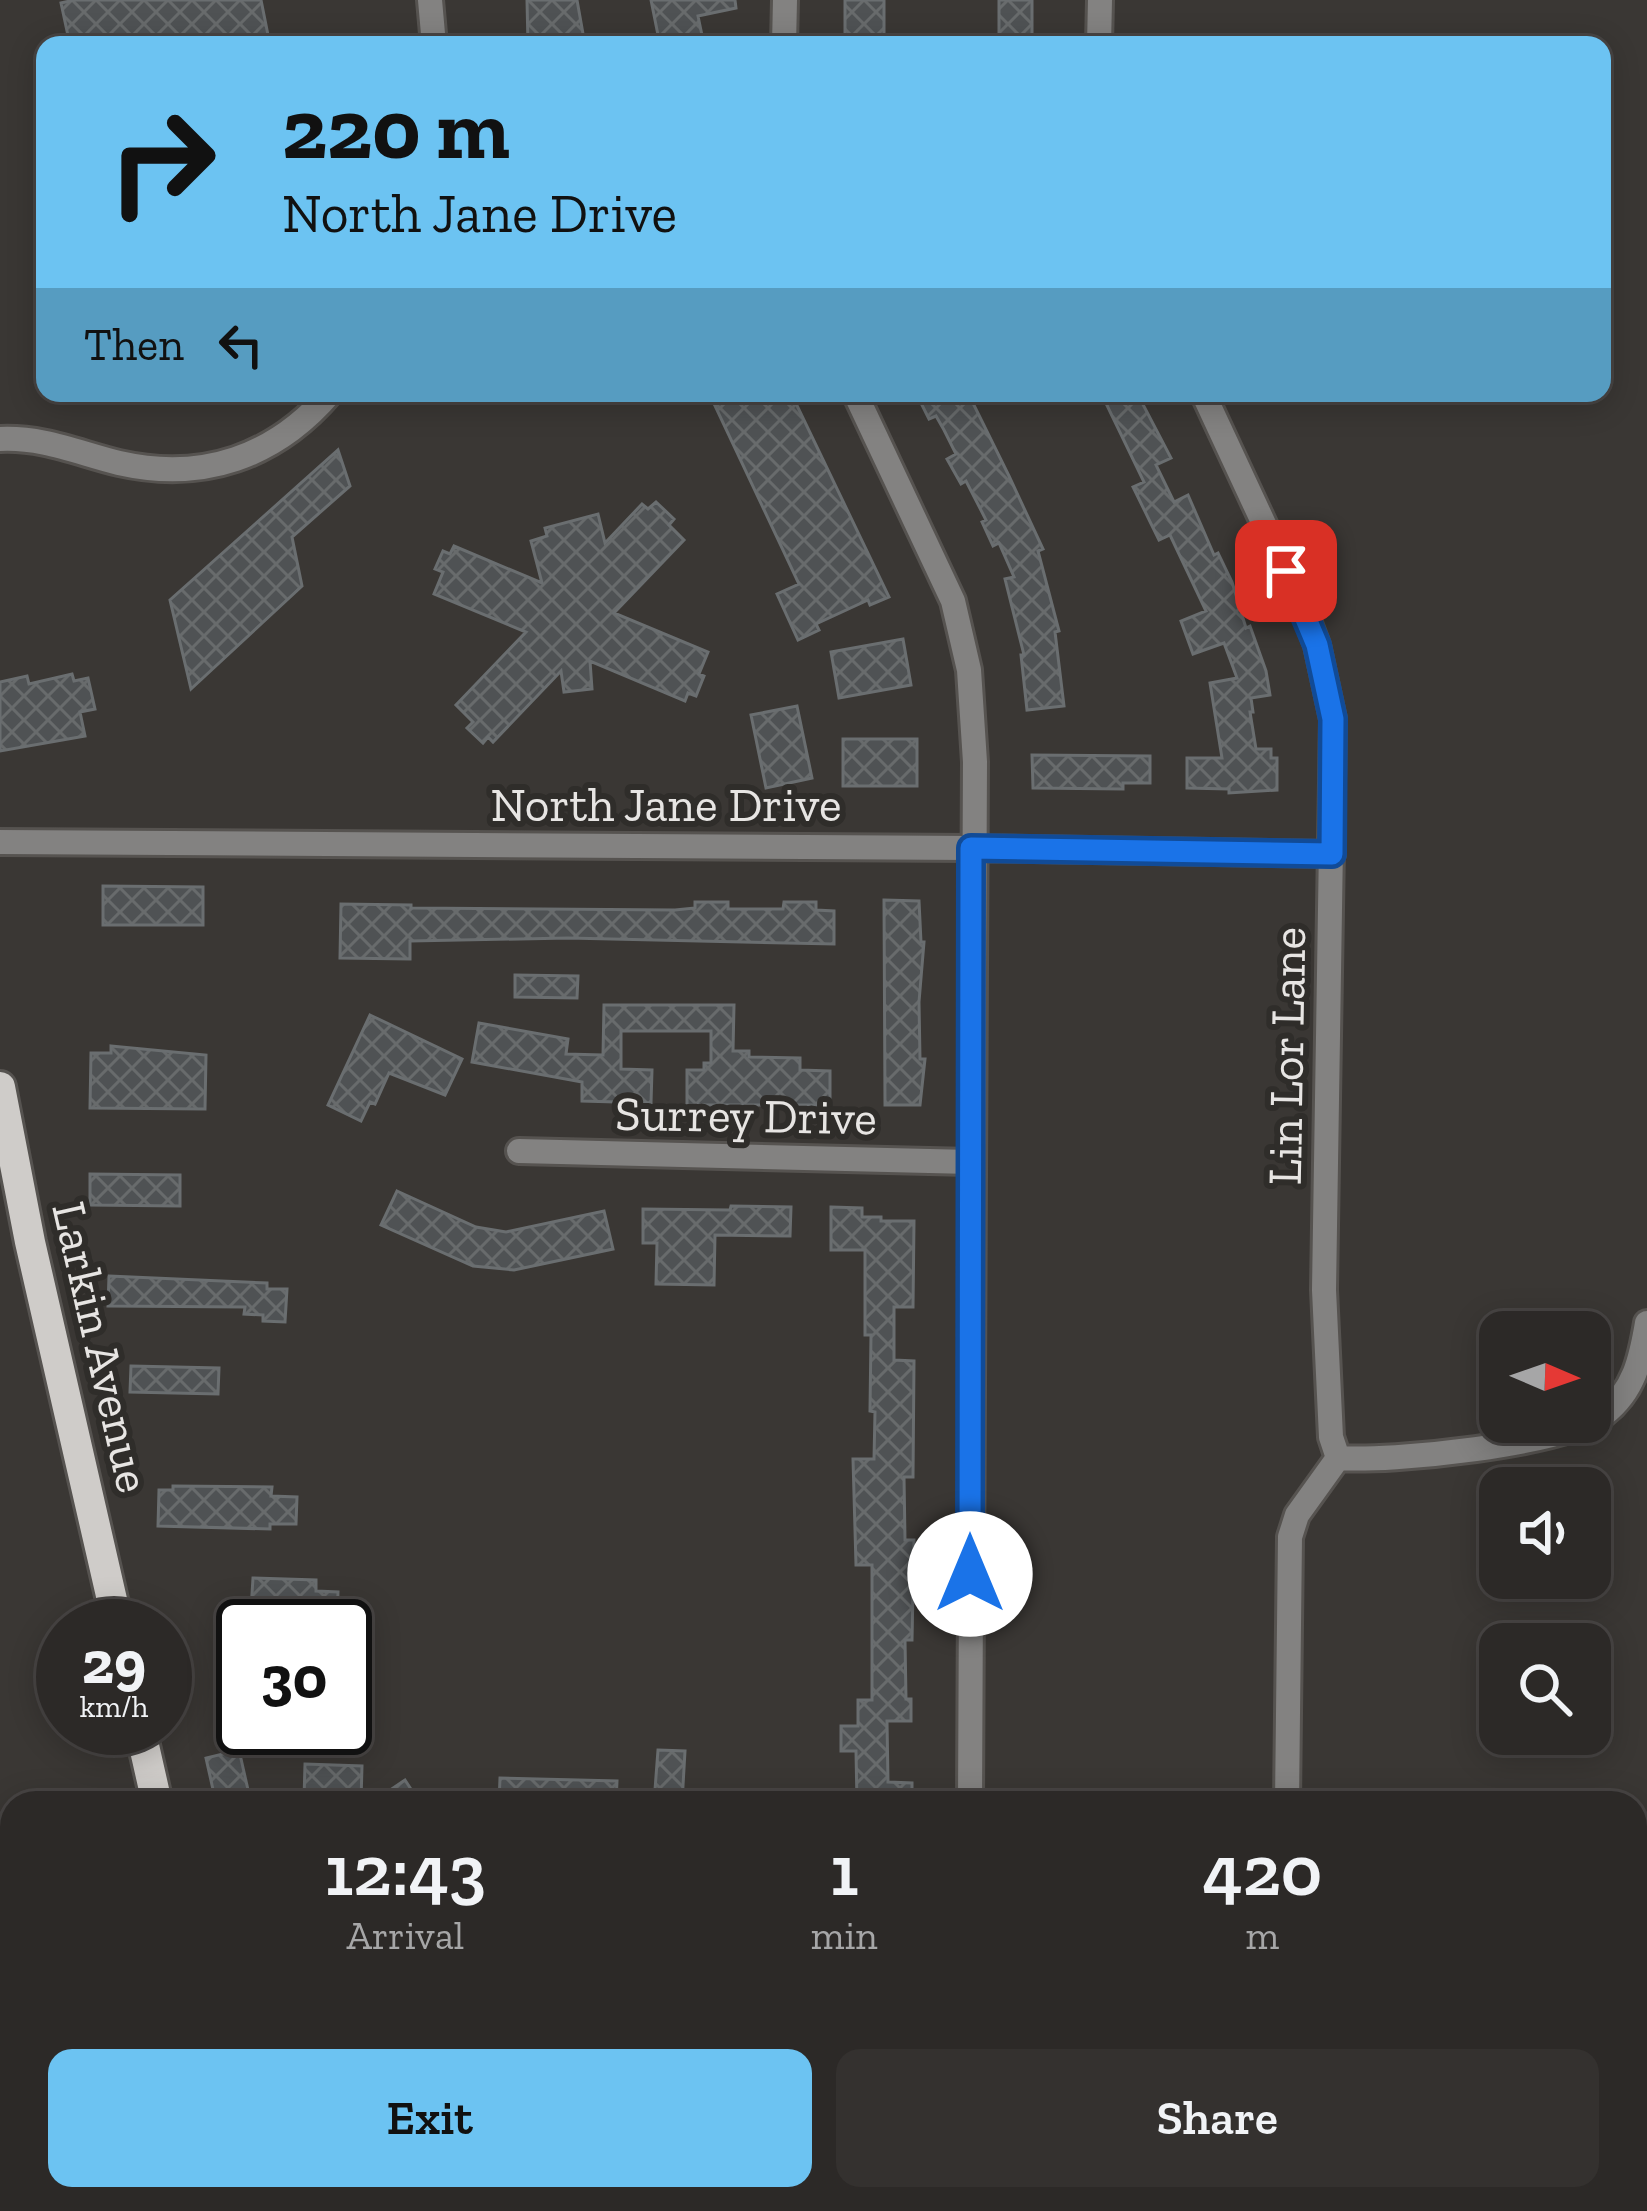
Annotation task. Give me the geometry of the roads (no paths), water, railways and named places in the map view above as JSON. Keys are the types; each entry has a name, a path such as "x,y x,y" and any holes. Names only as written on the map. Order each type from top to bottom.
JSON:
{"main road":[{"name":"Larkin Avenue","path":"0,1087 30,1242 112,1599"},
{"path":"146,1755 154,1791"}],"street":[{"path":"430,0 433,36"},
{"path":"784,36 785,0"},
{"path":"1099,36 1100,0"},
{"path":"0,439 65,445 140,466 217,465 284,438 321,402"},
{"path":"859,402 953,601 969,670 975,763 970,1791"},
{"name":"Lin Lor Lane","path":"1207,402 1317,645 1333,719 1324,1290 1330,1437 1338,1457"},
{"name":"North Jane Drive","path":"0,842 1332,854"},
{"name":"Surrey Drive","path":"519,1151 971,1162"},
{"path":"1287,1791 1290,1537 1317,1482 1338,1457 1388,1459 1584,1427 1622,1397 1641,1360 1647,1323"}]}
